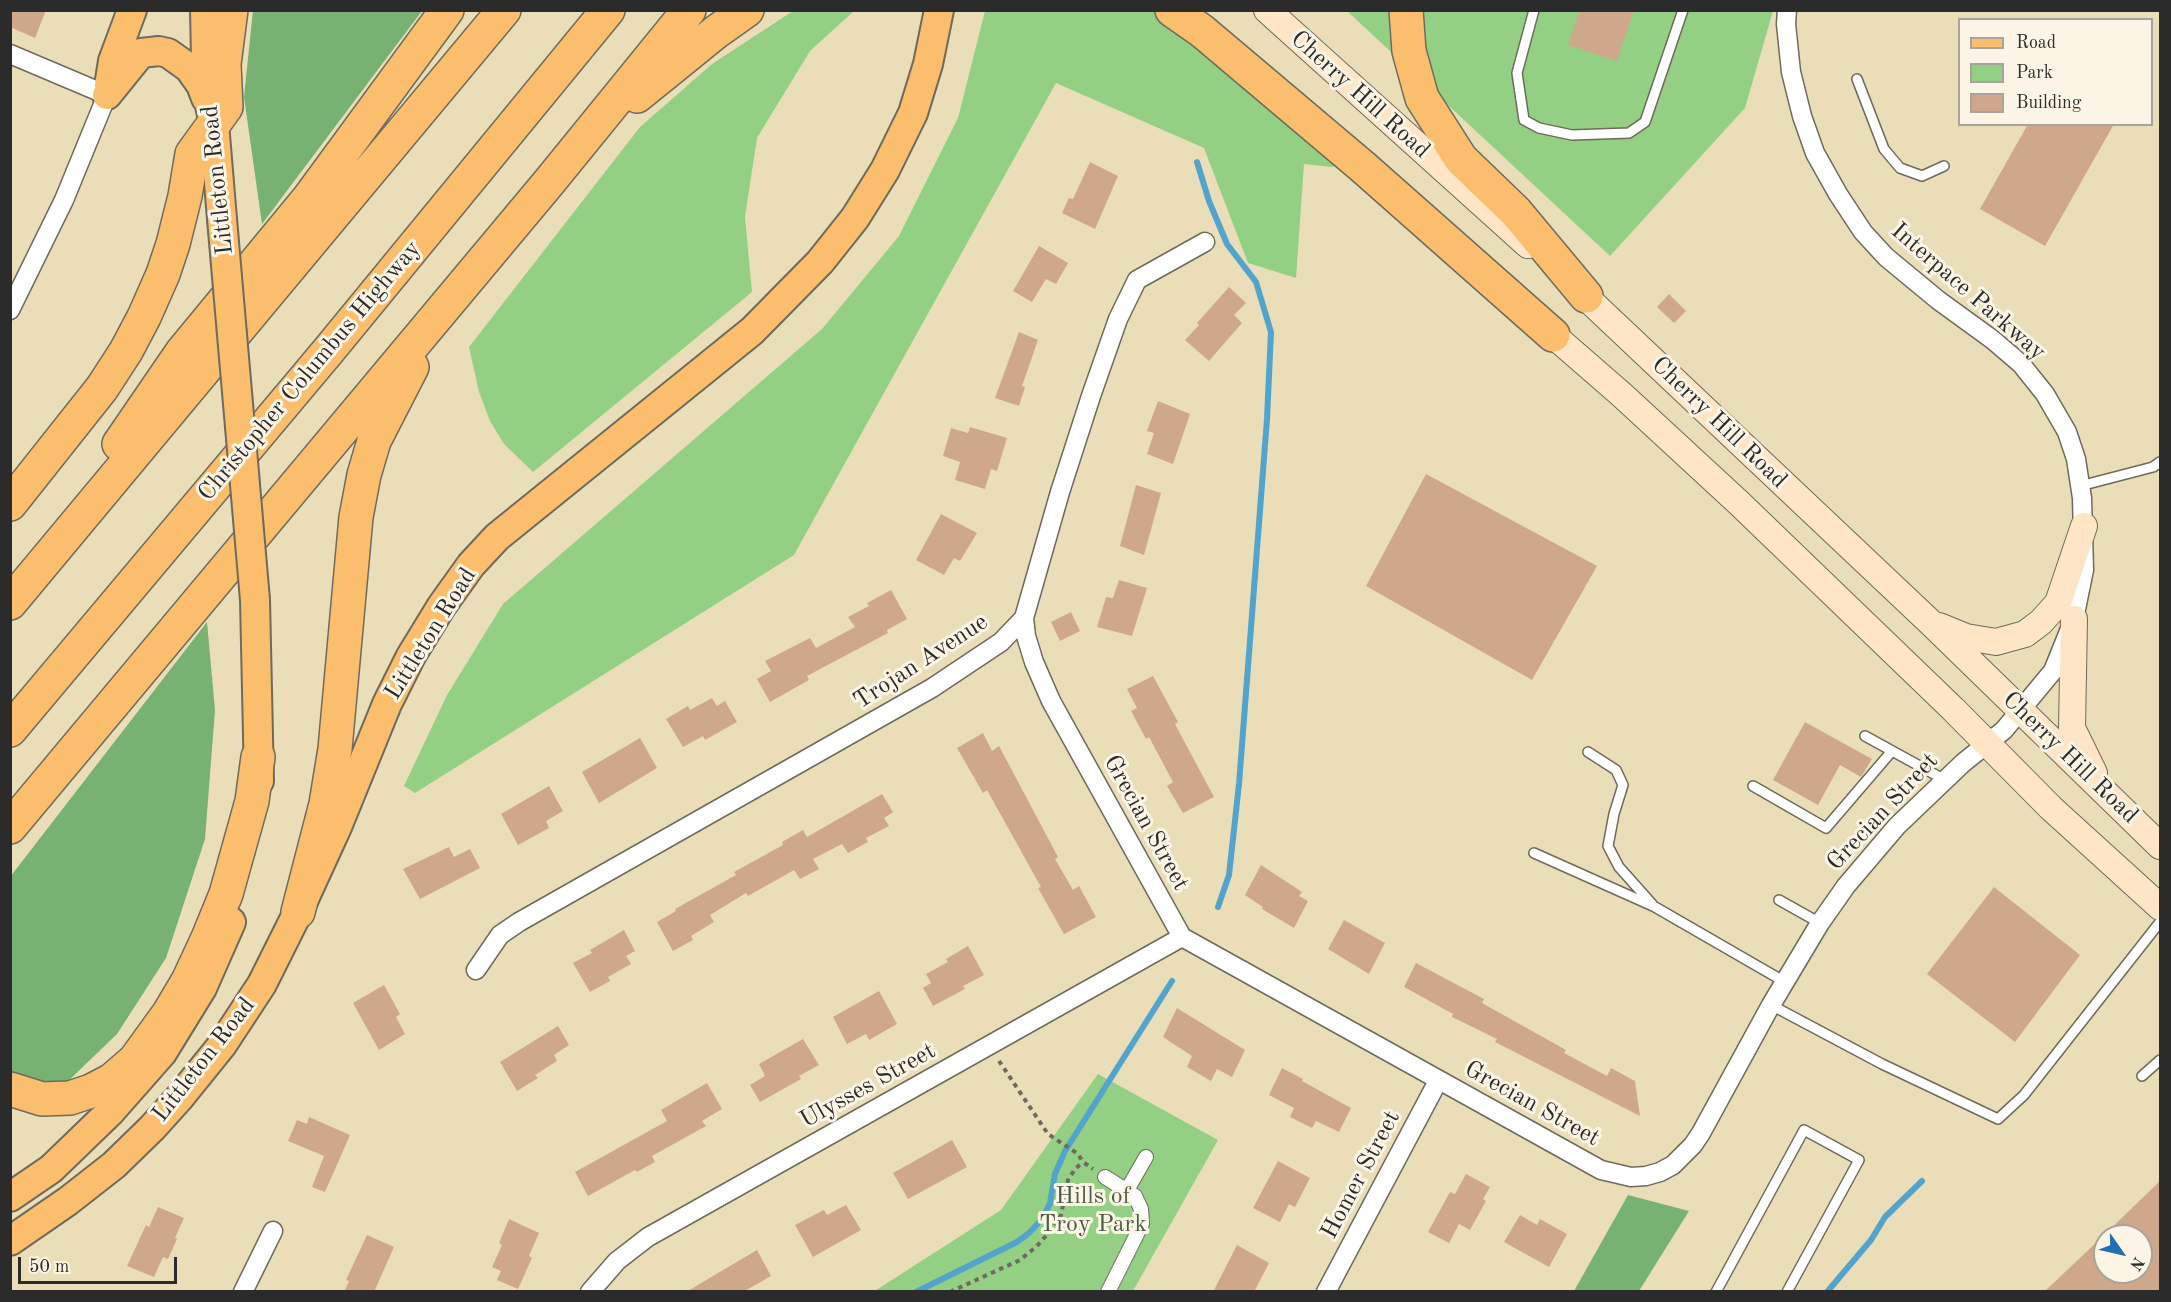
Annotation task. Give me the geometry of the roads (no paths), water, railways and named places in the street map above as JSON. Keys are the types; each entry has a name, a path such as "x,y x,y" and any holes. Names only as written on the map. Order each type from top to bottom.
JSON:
{"highway":[{"path":"10,504 102,388 139,326 163,274 185,196 192,154 212,114 226,107 224,64 231,10"},
{"path":"10,602 182,352 309,198 447,10"},
{"path":"10,602 504,10"},
{"name":"Christopher Columbus Highway","path":"10,730 329,350 608,10"},
{"path":"10,827 439,314 689,10"},
{"path":"586,136 747,10"},
{"path":"1172,10 1202,31 1364,166 1553,335"},
{"path":"1406,10 1409,51 1422,98 1461,159 1516,212 1586,296"},
{"path":"298,912 318,836 335,749 356,517 364,475 374,441 439,314"},
{"path":"10,854 202,597"},
{"path":"10,1089 42,1099 70,1098 91,1091 112,1080 135,1060 174,1005 208,938 226,894 252,801 258,757"}],"main road":[{"path":"108,95 113,61 132,10"},
{"name":"Littleton Road","path":"10,1197 51,1169 110,1112 139,1081 167,1045 202,988 234,916 245,879 259,803 255,600 206,58 206,10"},
{"name":"Littleton Road","path":"10,1241 68,1201 114,1165 180,1097 222,1045 262,984 298,912 337,827 387,704 411,656 447,598 471,565 497,537 752,331 820,262 855,218 885,170 913,113 928,64 939,10"},
{"name":"Cherry Hill Road","path":"1267,10 1586,296 1931,623 2160,846"},
{"path":"108,95 141,53 159,51 168,53 189,68 201,85 212,114"},
{"name":"Cherry Hill Road","path":"1553,335 1739,503 1987,742 2051,808 2160,907"},
{"path":"1931,623 1966,637 1996,642 2025,634 2041,622 2058,603 2084,526"},
{"path":"2074,619 2072,728 2101,790"}],"street":[{"name":"Interpace Parkway","path":"1787,10 1786,24 1791,72 1802,116 1815,153 1863,232 1886,256 1938,300 1993,340 2021,364 2045,394 2067,432 2076,459 2080,486 2084,526 2084,570 2074,619 2053,671 2021,711"},
{"path":"10,54 108,95 64,200 10,310"},
{"name":"Trojan Avenue","path":"476,970 500,935 519,922 932,688 1001,642 1024,618 1087,407 1123,309 1137,280 1204,242"},
{"name":"Grecian Street","path":"1024,618 1026,636 1034,662 1051,700 1182,937 1601,1170 1631,1177 1646,1176 1672,1166 1693,1145 1771,1005 1820,923 1846,886 1889,835 1945,780 1987,742 2004,730 2021,711"},
{"name":"Ulysses Street","path":"590,1292 617,1261 648,1237 1182,937"},
{"name":"Homer Street","path":"1326,1292 1438,1081"},
{"path":"1127,1190 1146,1157"},
{"path":"1105,1177 1135,1196 1141,1209 1142,1224 1108,1292"},
{"path":"243,1292 273,1230"}],"lane":[{"path":"1534,10 1517,73 1524,120 1539,128 1572,135 1629,133 1645,122 1683,10"},
{"path":"1857,79 1884,148 1900,168 1922,176 1944,166"},
{"path":"2080,486 2153,467 2160,462"},
{"path":"1865,736 1945,780"},
{"path":"1753,786 1827,828 1892,751"},
{"path":"1588,752 1616,770 1623,786 1614,814 1608,846 1619,867 1655,907"},
{"path":"1534,853 1655,907 1785,982"},
{"path":"1779,900 1820,923"},
{"path":"1771,1005 1882,1064 1998,1119 2024,1095 2160,922"},
{"path":"2142,1076 2160,1060"},
{"path":"1716,1292 1804,1130 1859,1160 1787,1292"}],"waterway":[{"path":"1197,162 1209,201 1227,244 1256,282 1271,332 1267,419 1239,784 1229,875 1218,907"},
{"path":"916,1292 1017,1242 1043,1218 1050,1203 1055,1174 1065,1151 1172,981"},
{"path":"1827,1292 1871,1240 1885,1217 1922,1181"}],"park label":[{"name":"Hills of Troy Park","path":"1093,1211"}]}
